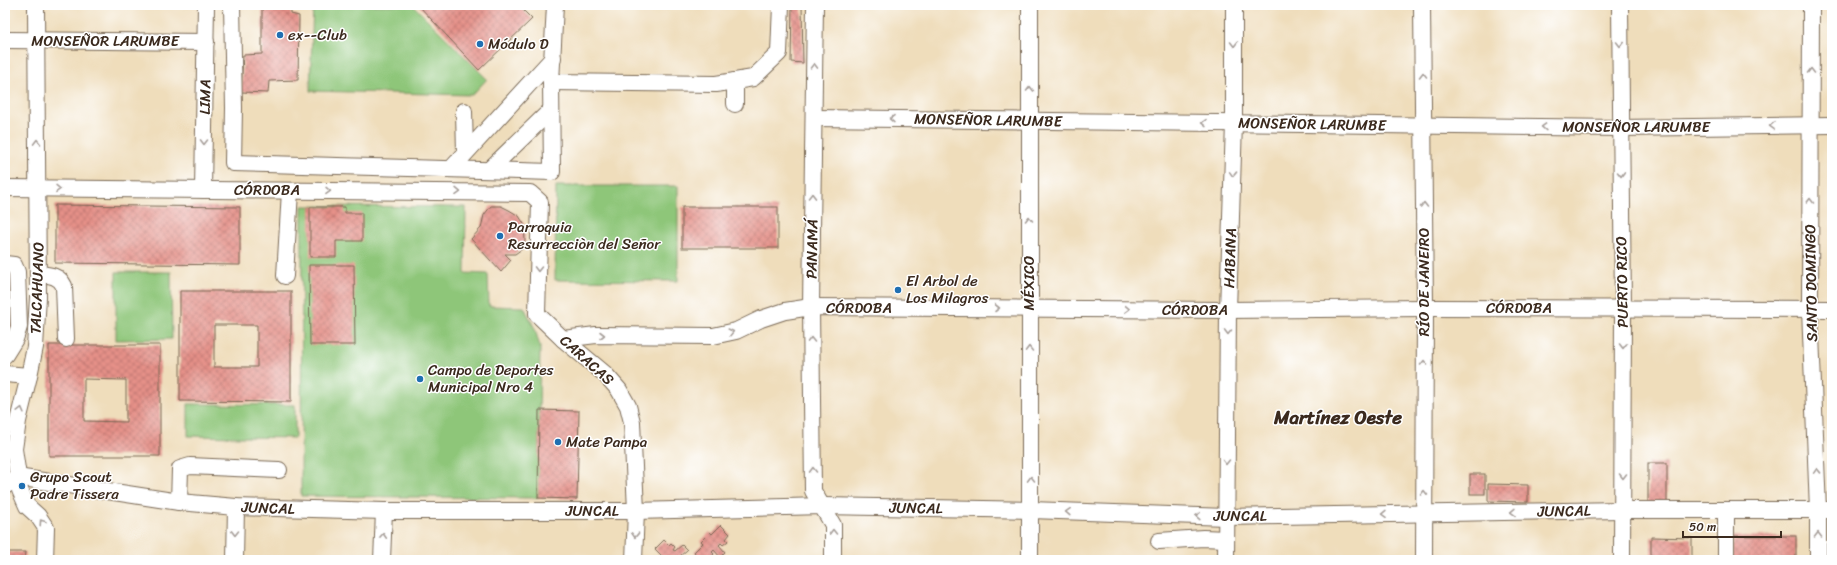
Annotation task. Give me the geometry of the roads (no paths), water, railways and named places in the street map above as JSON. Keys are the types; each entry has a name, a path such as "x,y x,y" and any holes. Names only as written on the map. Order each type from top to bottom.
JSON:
{"street":[{"name":"TALCAHUANO","path":"36,5 35,41 38,274 35,346 18,421 11,481 20,490 27,506 38,516 46,528 45,560"},
{"name":"LIMA","path":"203,190 206,5"},
{"path":"232,5 233,163 552,172 551,82 555,5"},
{"path":"551,82 716,84 753,78 779,53 780,5"},
{"name":"PANAMÁ","path":"814,5 811,307 813,491 833,525 833,560"},
{"name":"MÉXICO","path":"1030,5 1030,560"},
{"name":"HABANA","path":"1226,560 1228,310 1234,123 1234,5"},
{"name":"RÍO DE JANEIRO","path":"1422,5 1424,560"},
{"name":"PUERTO RICO","path":"1620,5 1620,128 1623,309 1622,560"},
{"name":"SANTO DOMINGO","path":"1811,5 1810,309 1825,510 1818,560"},
{"name":"MONSEÑOR LARUMBE","path":"5,40 206,42"},
{"path":"450,169 553,58"},
{"path":"735,81 735,104"},
{"path":"489,170 551,110"},
{"path":"464,111 465,153"},
{"name":"MONSEÑOR LARUMBE","path":"814,118 1620,128 1832,125"},
{"name":"CÓRDOBA","path":"5,188 530,193"},
{"path":"285,276 290,191"},
{"name":"CARACAS","path":"530,193 540,202 537,314 563,339 605,374 619,390 628,406 632,422 636,511 634,560"},
{"path":"5,264 14,265 17,272 19,327 15,339 5,354"},
{"path":"38,274 54,276 61,280 64,286 66,339"},
{"name":"CÓRDOBA","path":"563,339 596,335 713,336 736,332 761,319 786,311 811,307 1228,310 1424,308 1832,309"},
{"path":"5,374 29,376"},
{"path":"179,502 180,469 190,466 279,470"},
{"name":"JUNCAL","path":"11,481 179,502 236,507 384,511 636,511 823,506 1031,510 1226,517 1622,510 1825,510"},
{"path":"235,560 236,507"},
{"path":"1726,510 1726,560"},
{"path":"382,560 384,511"},
{"path":"1159,541 1203,538 1226,539"}],"place":[{"name":"ex--Club","path":"280,35"},
{"name":"Módulo D","path":"480,44"},
{"name":"Parroquia Resurrecciòn del Señor","path":"500,236"},
{"name":"El Arbol de Los Milagros","path":"898,290"},
{"name":"Campo de Deportes Municipal Nro 4","path":"420,379"},
{"name":"Mate Pampa","path":"558,442"},
{"name":"Grupo Scout Padre Tissera","path":"22,486"}],"district":[{"name":"Martínez Oeste","path":"1338,417"}]}
